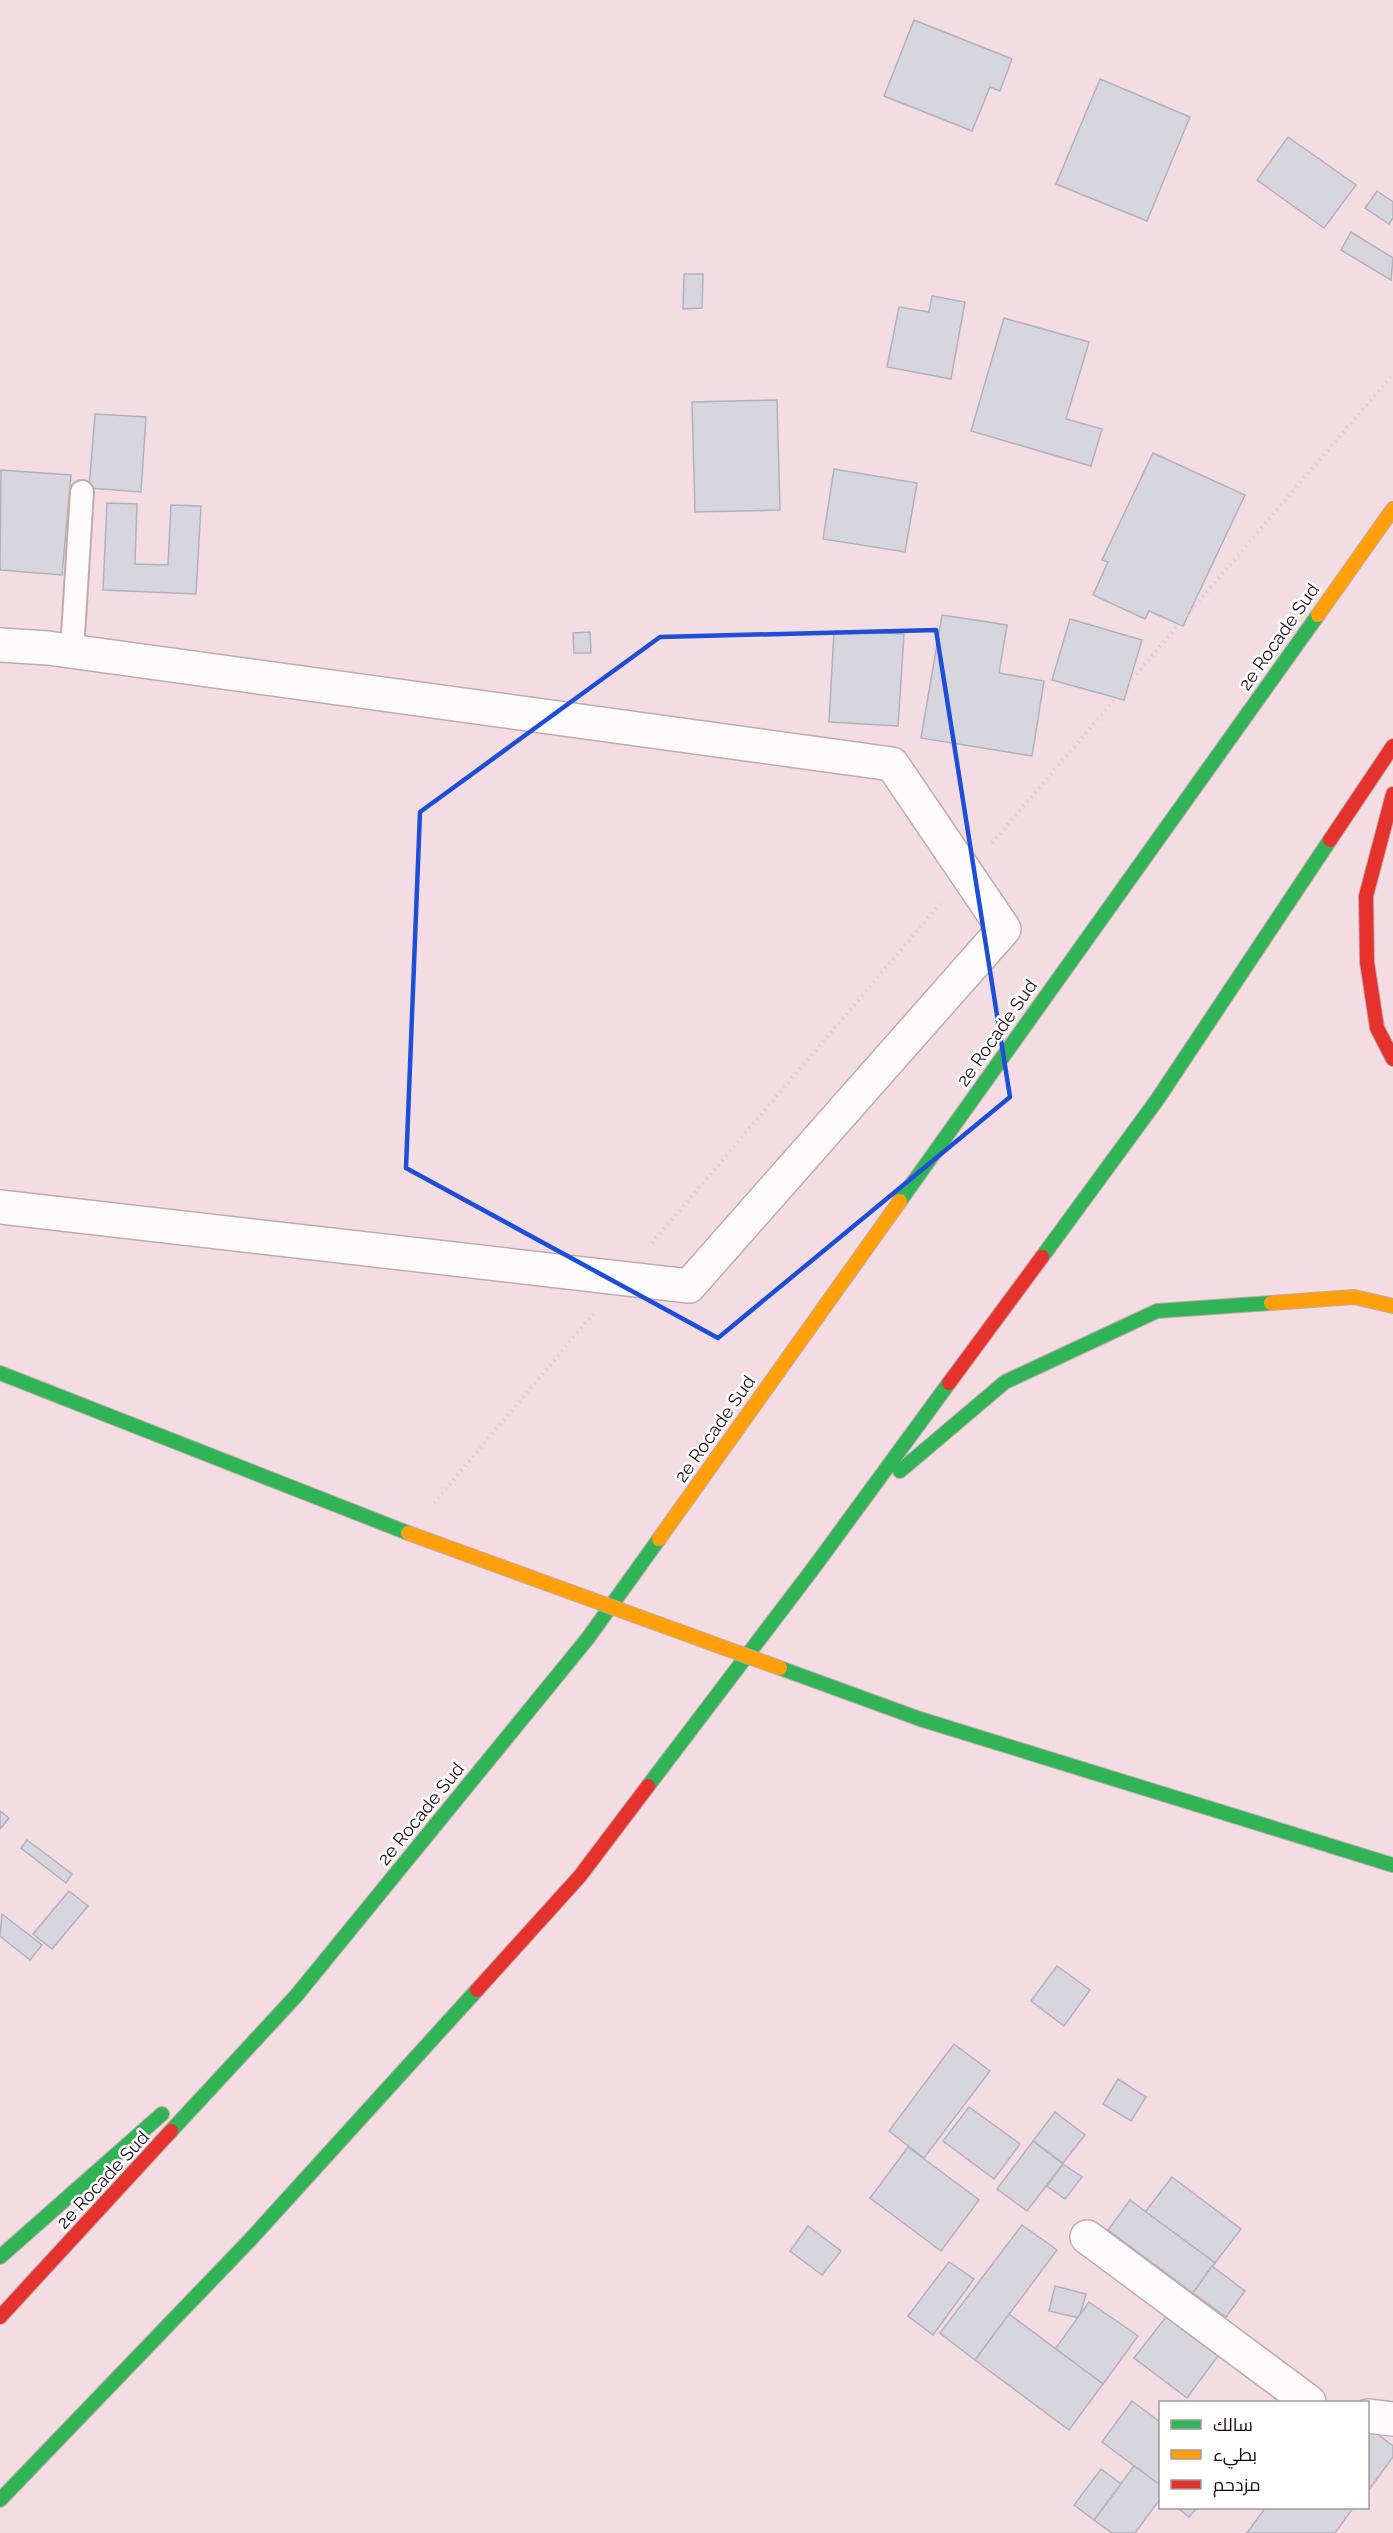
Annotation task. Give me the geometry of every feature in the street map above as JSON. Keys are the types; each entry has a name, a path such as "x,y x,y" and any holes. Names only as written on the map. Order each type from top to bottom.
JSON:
{"main road":[{"name":"2e Rocade Sud","path":"0,2317 296,1996 588,1638 1393,508"},
{"path":"0,2500 249,2241 580,1876 860,1505 1156,1100 1393,747"},
{"path":"1393,794 1366,896 1367,962 1377,1028 1393,1059"},
{"path":"860,1505 1005,1382 1157,1311 1354,1297 1393,1306"},
{"path":"0,1372 408,1533 920,1719 1393,1865"},
{"path":"189,2091 296,1996"},
{"path":"0,2257 171,2107"}],"street":[{"path":"0,645 72,651 892,764 1004,928 689,1286 0,1207"},
{"path":"1088,2237 1306,2401"},
{"path":"1369,2416 1393,2419"}],"lane":[{"path":"72,651 82,492"}],"path":[{"path":"408,1533 966,873 1393,374"}],"highlighted area":[{"path":"936,630 1010,1097 718,1338 406,1168 420,812 660,637"}],"building":[{"path":"914,20 1012,59 1000,91 990,87 972,131 884,96"},
{"path":"1100,79 1190,117 1147,221 1056,184"},
{"path":"1288,137 1356,185 1324,228 1257,180"},
{"path":"1377,191 1393,202 1393,218 1389,224 1365,208"},
{"path":"1351,232 1393,258 1391,280 1341,250"},
{"path":"684,274 703,274 702,308 683,309"},
{"path":"932,296 965,302 951,379 887,367 899,307 929,312"},
{"path":"1004,318 1089,342 1066,419 1102,429 1091,466 971,431"},
{"path":"777,400 780,510 695,512 692,402"},
{"path":"95,414 146,417 141,492 89,488"},
{"path":"1153,453 1245,495 1183,626 1149,611 1145,619 1093,595 1108,562 1102,560"},
{"path":"834,469 917,483 905,552 823,539"},
{"path":"1,470 71,475 62,575 0,570"},
{"path":"107,503 137,504 135,564 168,565 171,505 201,506 196,594 103,590"},
{"path":"942,615 1007,625 999,673 1044,681 1032,756 921,738"},
{"path":"1070,619 1142,640 1124,700 1052,680"},
{"path":"834,631 904,634 898,726 829,722"},
{"path":"590,632 591,653 574,653 573,633"},
{"path":"0,1811 9,1818 0,1829"},
{"path":"27,1840 72,1874 66,1883 21,1848"},
{"path":"69,1891 88,1906 52,1949 33,1934"},
{"path":"2,1914 42,1945 30,1960 0,1936"},
{"path":"1057,1966 1090,1990 1064,2026 1031,2001"},
{"path":"954,2044 990,2071 924,2158 889,2131"},
{"path":"1118,2079 1146,2097 1131,2121 1103,2104"},
{"path":"969,2107 1020,2144 994,2179 943,2141"},
{"path":"1055,2112 1085,2135 1063,2163 1033,2141"},
{"path":"1033,2141 1063,2164 1027,2211 997,2189"},
{"path":"908,2147 979,2200 941,2251 870,2198"},
{"path":"1063,2164 1082,2177 1065,2199 1047,2186"},
{"path":"1172,2177 1241,2229 1215,2263 1145,2212"},
{"path":"1130,2200 1215,2263 1193,2293 1108,2230"},
{"path":"1022,2225 1057,2250 975,2360 940,2333"},
{"path":"808,2226 841,2251 822,2275 790,2251"},
{"path":"949,2262 974,2279 933,2335 908,2316"},
{"path":"1212,2266 1245,2291 1226,2317 1193,2293"},
{"path":"1055,2286 1086,2294 1079,2318 1049,2311"},
{"path":"1089,2302 1138,2336 1103,2384 1055,2349"},
{"path":"1009,2314 1103,2384 1069,2430 975,2360"},
{"path":"1166,2317 1218,2356 1187,2398 1134,2358"},
{"path":"1132,2401 1159,2421 1159,2484 1102,2442"},
{"path":"1369,2428 1393,2446 1393,2457 1369,2490"},
{"path":"1134,2466 1159,2484 1159,2500 1135,2533 1112,2533 1094,2520"},
{"path":"1101,2469 1121,2484 1094,2520 1074,2505"},
{"path":"1179,2509 1196,2509 1189,2517"},
{"path":"1264,2509 1352,2509 1335,2533 1247,2533"}],"traffic: fast":[{"path":"900,1201 1318,615"},
{"path":"1042,1257 1157,1100 1330,840"},
{"path":"900,1471 1005,1382 1157,1311 1271,1303"},
{"path":"0,1373 408,1533"},
{"path":"648,1786 815,1566 949,1383"},
{"path":"171,2131 296,1996 588,1638 659,1539"},
{"path":"780,1668 920,1719"},
{"path":"920,1719 1393,1865"},
{"path":"0,2500 249,2241 477,1990"},
{"path":"0,2257 162,2114"}],"traffic: slow":[{"path":"1318,615 1393,509"},
{"path":"659,1539 900,1201"},
{"path":"1271,1303 1354,1297 1393,1306"},
{"path":"408,1533 780,1668"}],"traffic: jam":[{"path":"1330,840 1393,746"},
{"path":"1393,794 1366,896 1367,962 1377,1028 1393,1059"},
{"path":"949,1383 1042,1257"},
{"path":"477,1990 580,1876 648,1786"},
{"path":"0,2317 171,2131"}]}
